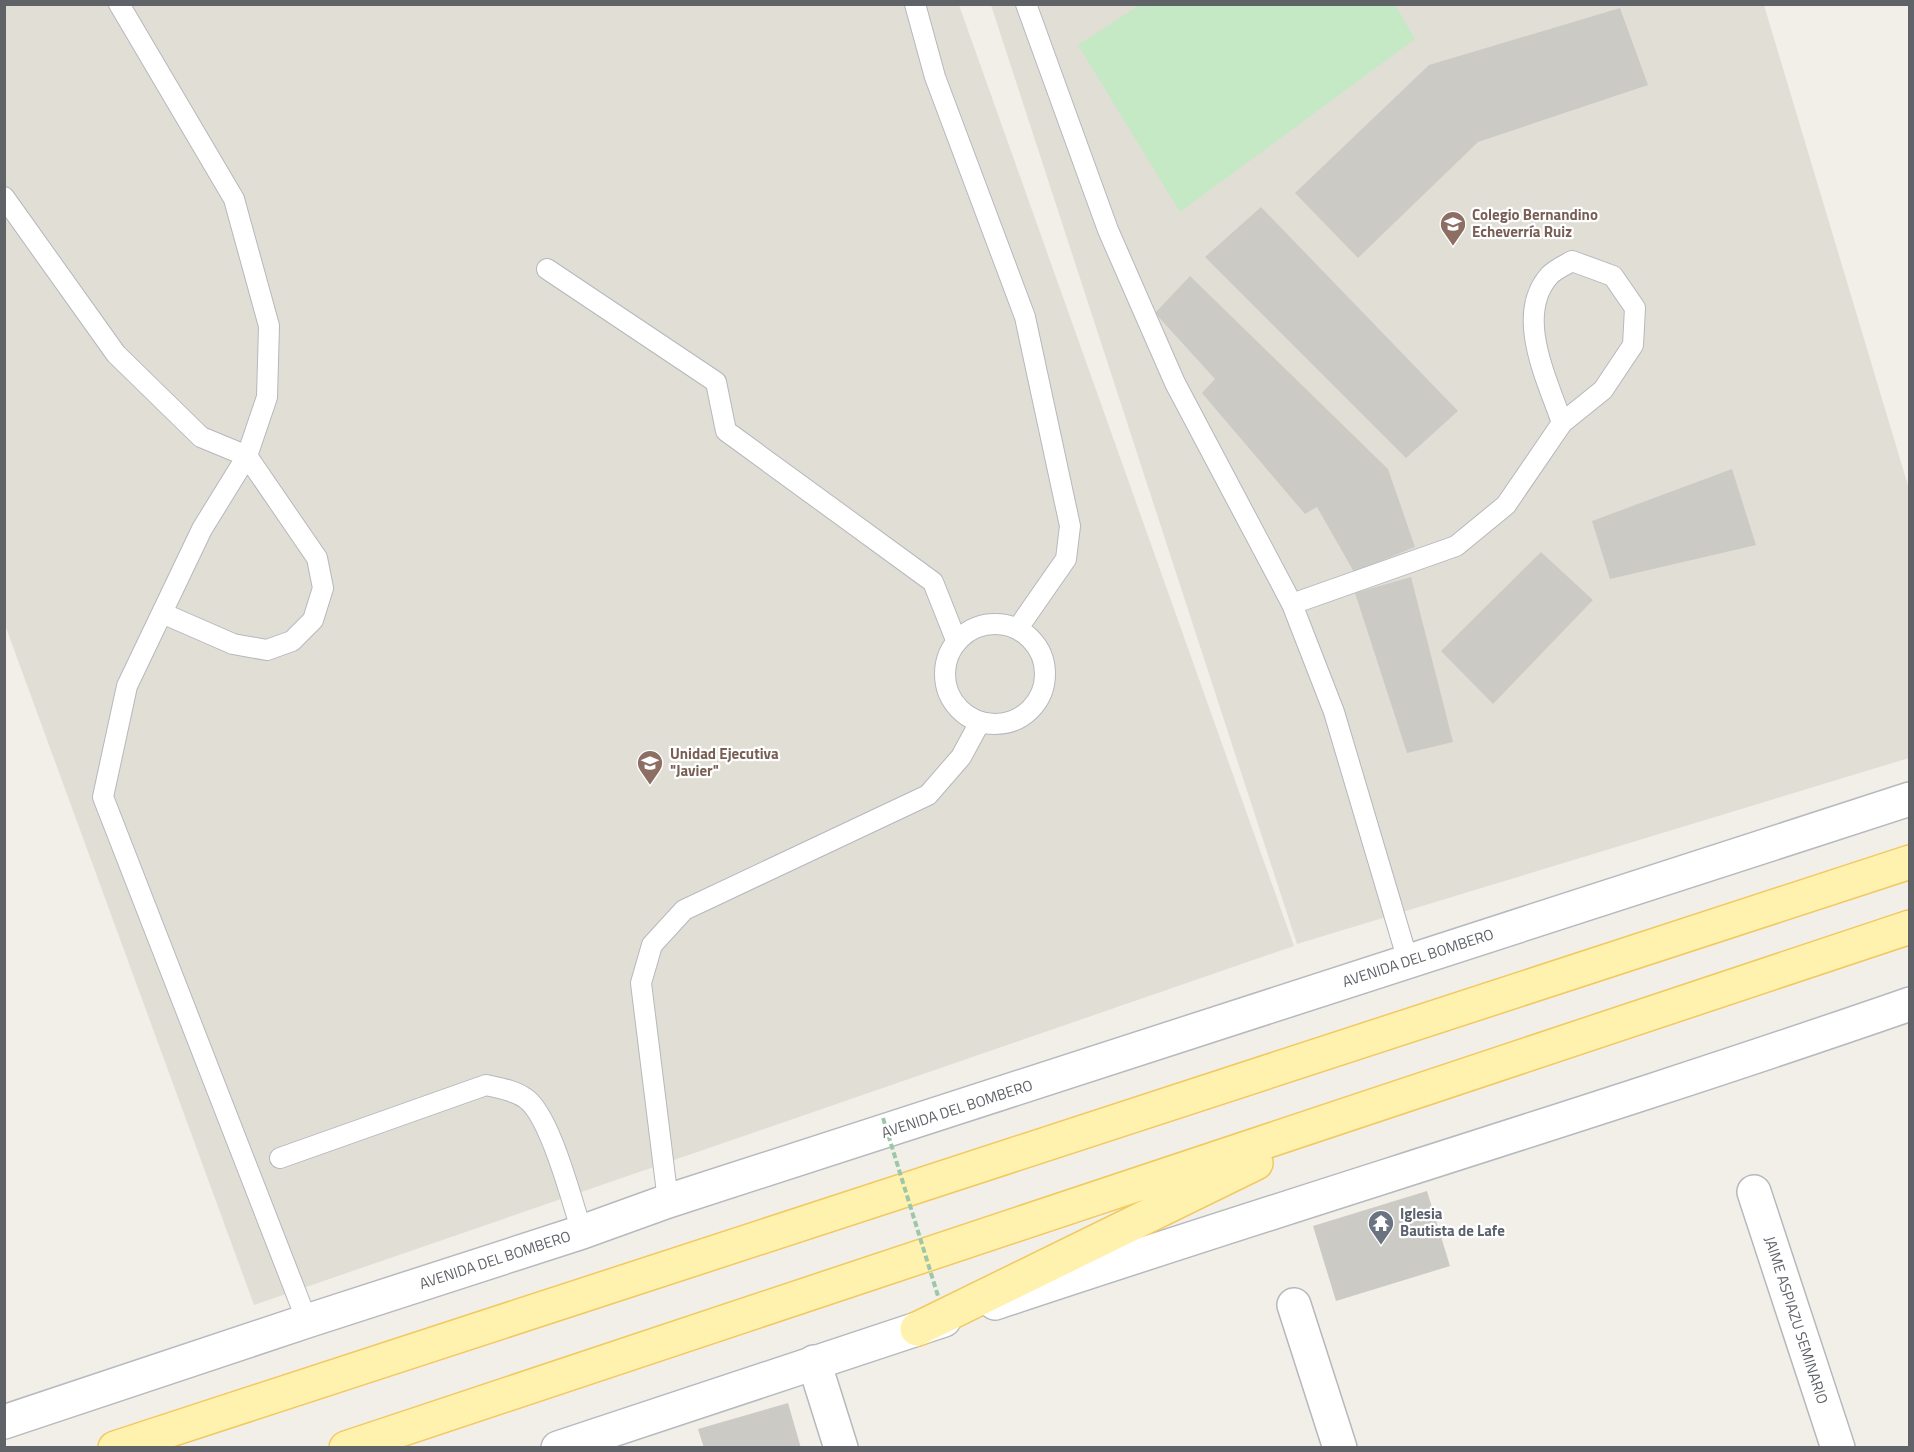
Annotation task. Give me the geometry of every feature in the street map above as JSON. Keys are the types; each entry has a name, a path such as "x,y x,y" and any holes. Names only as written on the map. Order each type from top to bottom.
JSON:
{"main road":[{"name":"AVENIDA DEL BOMBERO","path":"4,1422 582,1232 668,1201 1910,799"},
{"path":"115,1448 1910,862"},
{"path":"346,1448 1910,927"},
{"path":"558,1448 1270,1211 1716,1071 1910,1004"},
{"path":"917,1329 1371,1107"},
{"name":"JAIME ASPIAZU SEMINARIO","path":"1754,1192 1838,1448"},
{"path":"1294,1305 1340,1448"},
{"path":"814,1362 841,1448"}],"lane":[{"path":"119,4 234,199 270,326 267,397 247,456 202,529 127,686 104,797 307,1321"},
{"path":"915,4 935,77 1025,317 1070,526 1066,559 1018,628"},
{"path":"1026,4 1108,230 1175,383 1292,604 1334,712 1408,961"},
{"path":"4,197 116,354 201,437 247,456 317,558 323,588 313,621 292,641 267,650 232,644 162,613"},
{"path":"1292,604 1456,546 1506,505 1562,423 1603,390 1634,345 1635,308 1613,276 1572,261 1549,276 1534,304 1535,339 1562,423"},
{"path":"547,269 716,382 726,431 933,582 956,640"},
{"path":"997,622 1018,628 1035,643 1045,663 1044,685 1037,702 1024,715 1007,723 989,724 971,719 957,707 947,692 944,673 947,655 956,640 975,627 997,622"},
{"path":"668,1201 641,982 652,945 684,910 928,795 961,757 980,722"},
{"path":"280,1158 486,1085 496,1087 526,1098 545,1123 582,1232"}],"path":[{"path":"883,1118 939,1296"}],"shaded area":[{"name":"Unidad Ejecutiva \"Javier\"","path":"5,5 959,5 1294,946 254,1305 5,625"},
{"name":"Colegio Bernandino Echeverría Ruiz","path":"991,5 1764,5 1909,489 1909,758 1297,944"}],"green space":[{"path":"1141,4 1395,5 1415,39 1180,212 1078,45"}],"building":[{"path":"1620,8 1648,85 1478,142 1358,258 1295,193 1429,65"},
{"path":"1261,207 1458,411 1406,458 1205,257"},
{"path":"1190,276 1388,469 1415,547 1354,572 1317,507 1305,514 1202,393 1215,379 1155,313"},
{"path":"1732,469 1756,545 1610,579 1592,521"},
{"path":"1541,552 1593,600 1493,704 1441,651"},
{"path":"1411,577 1453,742 1407,753 1355,593"},
{"name":"Iglesia Bautista de Lafe","path":"1427,1191 1450,1266 1336,1301 1313,1226"},
{"path":"788,1403 801,1448 704,1448 698,1429"}],"place":[{"name":"Colegio Bernandino Echeverría Ruiz","path":"1453,247"},
{"name":"Unidad Ejecutiva \"Javier\"","path":"650,786"},
{"name":"Iglesia Bautista de Lafe","path":"1381,1246"}]}
